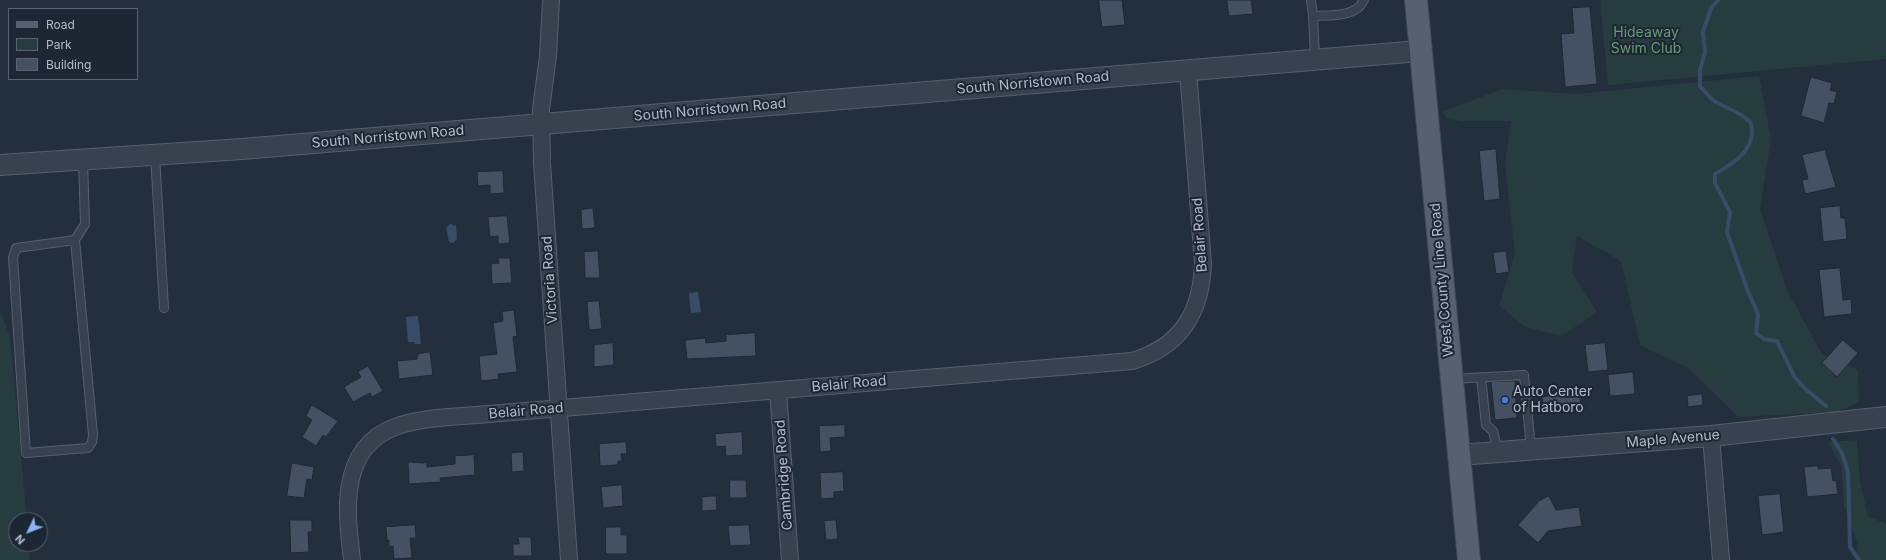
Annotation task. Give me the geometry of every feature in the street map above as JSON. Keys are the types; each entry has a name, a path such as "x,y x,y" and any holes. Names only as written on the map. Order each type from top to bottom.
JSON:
{"main road":[{"name":"West County Line Road","path":"1416,0 1469,560"}],"street":[{"name":"Victoria Road","path":"550,0 550,30 541,124 569,560"},
{"name":"South Norristown Road","path":"0,165 155,155 1420,51"},
{"name":"Belair Road","path":"352,560 348,503 350,484 361,455 373,439 385,430 399,424 414,421 1132,361 1154,354 1173,340 1185,327 1192,314 1203,282 1203,264 1188,70"},
{"name":"Cambridge Road","path":"778,390 790,560"},
{"name":"Maple Avenue","path":"1459,455 1711,436 1886,417"},
{"path":"1711,436 1721,560"}],"lane":[{"path":"1311,0 1315,60"},
{"path":"1312,16 1353,12 1362,5 1364,0"},
{"path":"155,155 164,308"},
{"path":"75,240 16,248 13,258 26,452 88,448 92,442 93,435 75,240 85,224 82,159"},
{"path":"1452,379 1524,374 1532,450"},
{"path":"1481,377 1486,425 1493,431 1498,452"}],"green space":[{"name":"Hideaway Swim Club","path":"1600,0 1886,0 1886,59 1608,85"},
{"path":"1759,76 1771,139 1760,209 1787,290 1822,354 1858,370 1859,402 1837,412 1738,417 1688,368 1640,345 1621,261 1577,236 1572,272 1597,312 1562,336 1526,327 1499,306 1515,254 1505,163 1511,121 1462,121 1448,119 1442,112 1502,89 1577,94"},
{"path":"0,311 10,337 26,512 8,512 8,552 30,552 30,560 0,560"},
{"path":"1857,440 1860,482 1868,516 1886,524 1886,560 1858,560 1857,543 1844,506 1841,465 1828,442"}],"water":[{"path":"450,224 456,226 457,239 453,243 449,242 446,228"},
{"path":"698,292 701,312 691,313 689,293"},
{"path":"418,316 421,344 415,344 414,342 408,342 406,317"}],"building":[{"path":"1099,0 1122,0 1125,25 1102,27"},
{"path":"1227,0 1251,0 1253,14 1229,16"},
{"path":"1590,7 1597,84 1565,87 1561,34 1574,33 1572,8"},
{"path":"1811,77 1832,83 1830,90 1837,92 1834,104 1829,103 1824,123 1801,116"},
{"path":"1496,149 1500,199 1484,201 1479,151"},
{"path":"1825,150 1836,187 1805,194 1802,180 1808,179 1802,155"},
{"path":"503,171 504,193 490,194 490,185 478,186 477,172"},
{"path":"1840,206 1841,218 1845,218 1847,239 1823,242 1820,208"},
{"path":"593,208 595,228 582,229 581,210"},
{"path":"507,216 510,243 498,244 498,236 490,237 488,217"},
{"path":"598,251 600,278 585,278 584,252"},
{"path":"1506,251 1509,272 1496,274 1493,253"},
{"path":"498,258 510,258 512,283 492,284 491,264 499,263"},
{"path":"1840,268 1843,300 1851,299 1852,314 1824,317 1819,270"},
{"path":"599,301 602,329 589,330 587,302"},
{"path":"514,310 517,336 513,337 517,372 498,374 499,379 481,381 479,356 497,354 493,323 503,321 502,312"},
{"path":"755,333 756,356 687,359 685,340 705,338 706,343 726,341 726,335"},
{"path":"1843,340 1858,353 1837,377 1822,363"},
{"path":"613,343 614,365 594,367 594,345"},
{"path":"1605,343 1608,370 1588,372 1585,345"},
{"path":"430,352 433,375 399,379 397,361 417,359 418,354"},
{"path":"368,366 383,391 372,397 370,393 353,402 344,387 361,377 358,372"},
{"path":"1633,372 1635,394 1610,396 1608,375"},
{"name":"Auto Center of Hatboro","path":"1515,381 1517,418 1495,420 1491,382"},
{"path":"1579,392 1582,410 1544,414 1542,397"},
{"path":"1702,394 1703,405 1688,407 1687,396"},
{"path":"312,405 338,421 326,437 323,435 316,446 302,437 312,420 306,416"},
{"path":"845,425 845,437 830,438 831,451 820,452 819,426"},
{"path":"742,432 743,455 726,456 725,446 716,447 715,434"},
{"path":"626,442 627,454 621,454 622,461 618,461 618,465 600,466 599,444"},
{"path":"523,452 524,471 512,472 511,453"},
{"path":"474,455 475,475 440,478 441,482 409,484 408,462 427,463 427,467 455,464 455,456"},
{"path":"292,463 314,467 312,480 307,479 304,498 287,496"},
{"path":"1818,466 1818,469 1831,468 1833,481 1836,480 1838,494 1807,497 1804,467"},
{"path":"843,472 844,491 834,492 834,498 821,499 820,473"},
{"path":"730,480 746,480 747,498 730,498"},
{"path":"622,485 623,506 603,508 601,487"},
{"path":"1780,494 1784,532 1762,535 1758,496"},
{"path":"716,496 717,510 702,511 702,497"},
{"path":"1549,496 1556,510 1579,507 1582,526 1548,531 1538,543 1518,525 1539,501"},
{"path":"290,520 312,520 312,532 308,532 309,552 291,553"},
{"path":"836,520 838,539 826,540 824,521"},
{"path":"415,525 416,538 410,538 412,558 394,559 393,546 389,547 389,540 387,541 386,527"},
{"path":"749,525 751,545 730,546 728,526"},
{"path":"606,527 621,527 621,535 627,535 627,554 606,554"},
{"path":"518,537 531,537 532,556 513,556 513,544 519,544"}],"waterway":[{"path":"1718,0 1711,8 1703,32 1705,52 1700,70 1700,86 1713,100 1748,120 1751,123 1752,129 1749,146 1745,152 1734,162 1715,174 1715,183 1730,212 1727,232 1747,289 1758,314 1756,333 1764,339 1777,341 1794,376 1804,388 1826,406"},
{"path":"1833,439 1842,453 1848,472 1850,547 1859,560"}],"place":[{"name":"Auto Center of Hatboro","path":"1505,400"}]}
